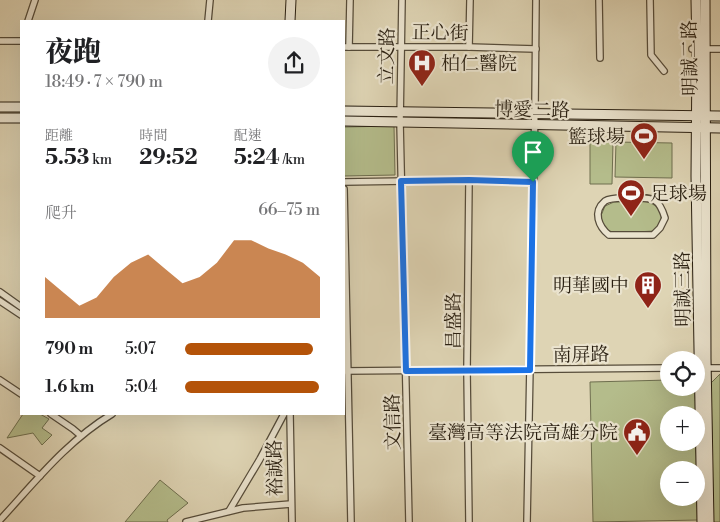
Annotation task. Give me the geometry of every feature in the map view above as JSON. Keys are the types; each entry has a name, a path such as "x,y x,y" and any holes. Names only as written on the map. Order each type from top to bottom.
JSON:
{"street":[{"path":"28,20 35,0"},
{"path":"208,20 210,0"},
{"path":"290,0 290,20"},
{"path":"346,47 350,0"},
{"name":"立文路","path":"400,117 402,0"},
{"path":"469,47 470,0"},
{"path":"527,522 536,0"},
{"path":"599,0 600,58"},
{"path":"650,0 651,55 664,71"},
{"name":"明誠二路","path":"696,0 698,49 696,116"},
{"name":"明誠二路","path":"705,0 698,49 706,116"},
{"path":"0,41 20,41"},
{"name":"正心街","path":"346,47 400,46 536,49"},
{"path":"698,49 720,49"},
{"path":"0,107 20,107"},
{"name":"博愛二路","path":"345,111 400,117 535,126 720,128"},
{"name":"博愛二路","path":"345,121 400,117 535,114 720,116"},
{"name":"明誠三路","path":"696,116 700,351"},
{"name":"明誠三路","path":"700,351 706,116"},
{"name":"文信路","path":"400,117 409,522"},
{"path":"0,118 20,118"},
{"path":"345,182 469,180 533,182"},
{"name":"昌盛路","path":"469,180 467,371 469,522"},
{"path":"629,198 655,200 661,205 665,218 660,228 653,235 634,236 609,235 601,229 597,219 600,209 606,201 629,198"},
{"path":"0,292 20,306"},
{"path":"0,301 20,314"},
{"name":"南屏路","path":"345,371 660,368"},
{"path":"705,368 720,368"},
{"path":"345,371 351,522"},
{"path":"0,380 20,393"},
{"name":"明誠三路","path":"703,396 709,522"},
{"name":"明誠三路","path":"702,522 703,400"},
{"path":"53,415 73,428 80,435"},
{"path":"0,520 80,435 109,415"},
{"path":"229,511 260,460 283,415"},
{"name":"裕誠路","path":"290,415 292,522"},
{"path":"0,448 40,476"},
{"path":"186,522 229,511 272,504 291,504"}],"green space":[{"path":"394,126 395,175 345,176 345,127"},
{"path":"590,142 613,142 612,184 590,184"},
{"name":"籃球場","path":"616,142 672,143 672,178 615,177"},
{"name":"足球場","path":"643,201 655,205 661,212 660,221 654,231 617,233 606,230 600,218 605,206 614,202"},
{"path":"720,374 720,522 713,522 711,383"},
{"path":"660,380 660,396 695,396 696,406 660,406 660,451 696,451 697,461 660,461 660,506 698,506 699,520 593,522 590,382"},
{"path":"22,415 42,415 49,419 42,428 52,435 42,445 33,433 7,438"},
{"path":"160,480 188,503 167,520 168,522 125,522"}],"place":[{"name":"柏仁醫院","path":"422,87"},
{"name":"籃球場","path":"644,160"},
{"name":"足球場","path":"631,217"},
{"name":"明華國中","path":"648,309"},
{"name":"臺灣高等法院高雄分院","path":"637,456"}],"route":[{"path":"469,180 533,182 530,370 406,371 401,181 469,180"}]}
